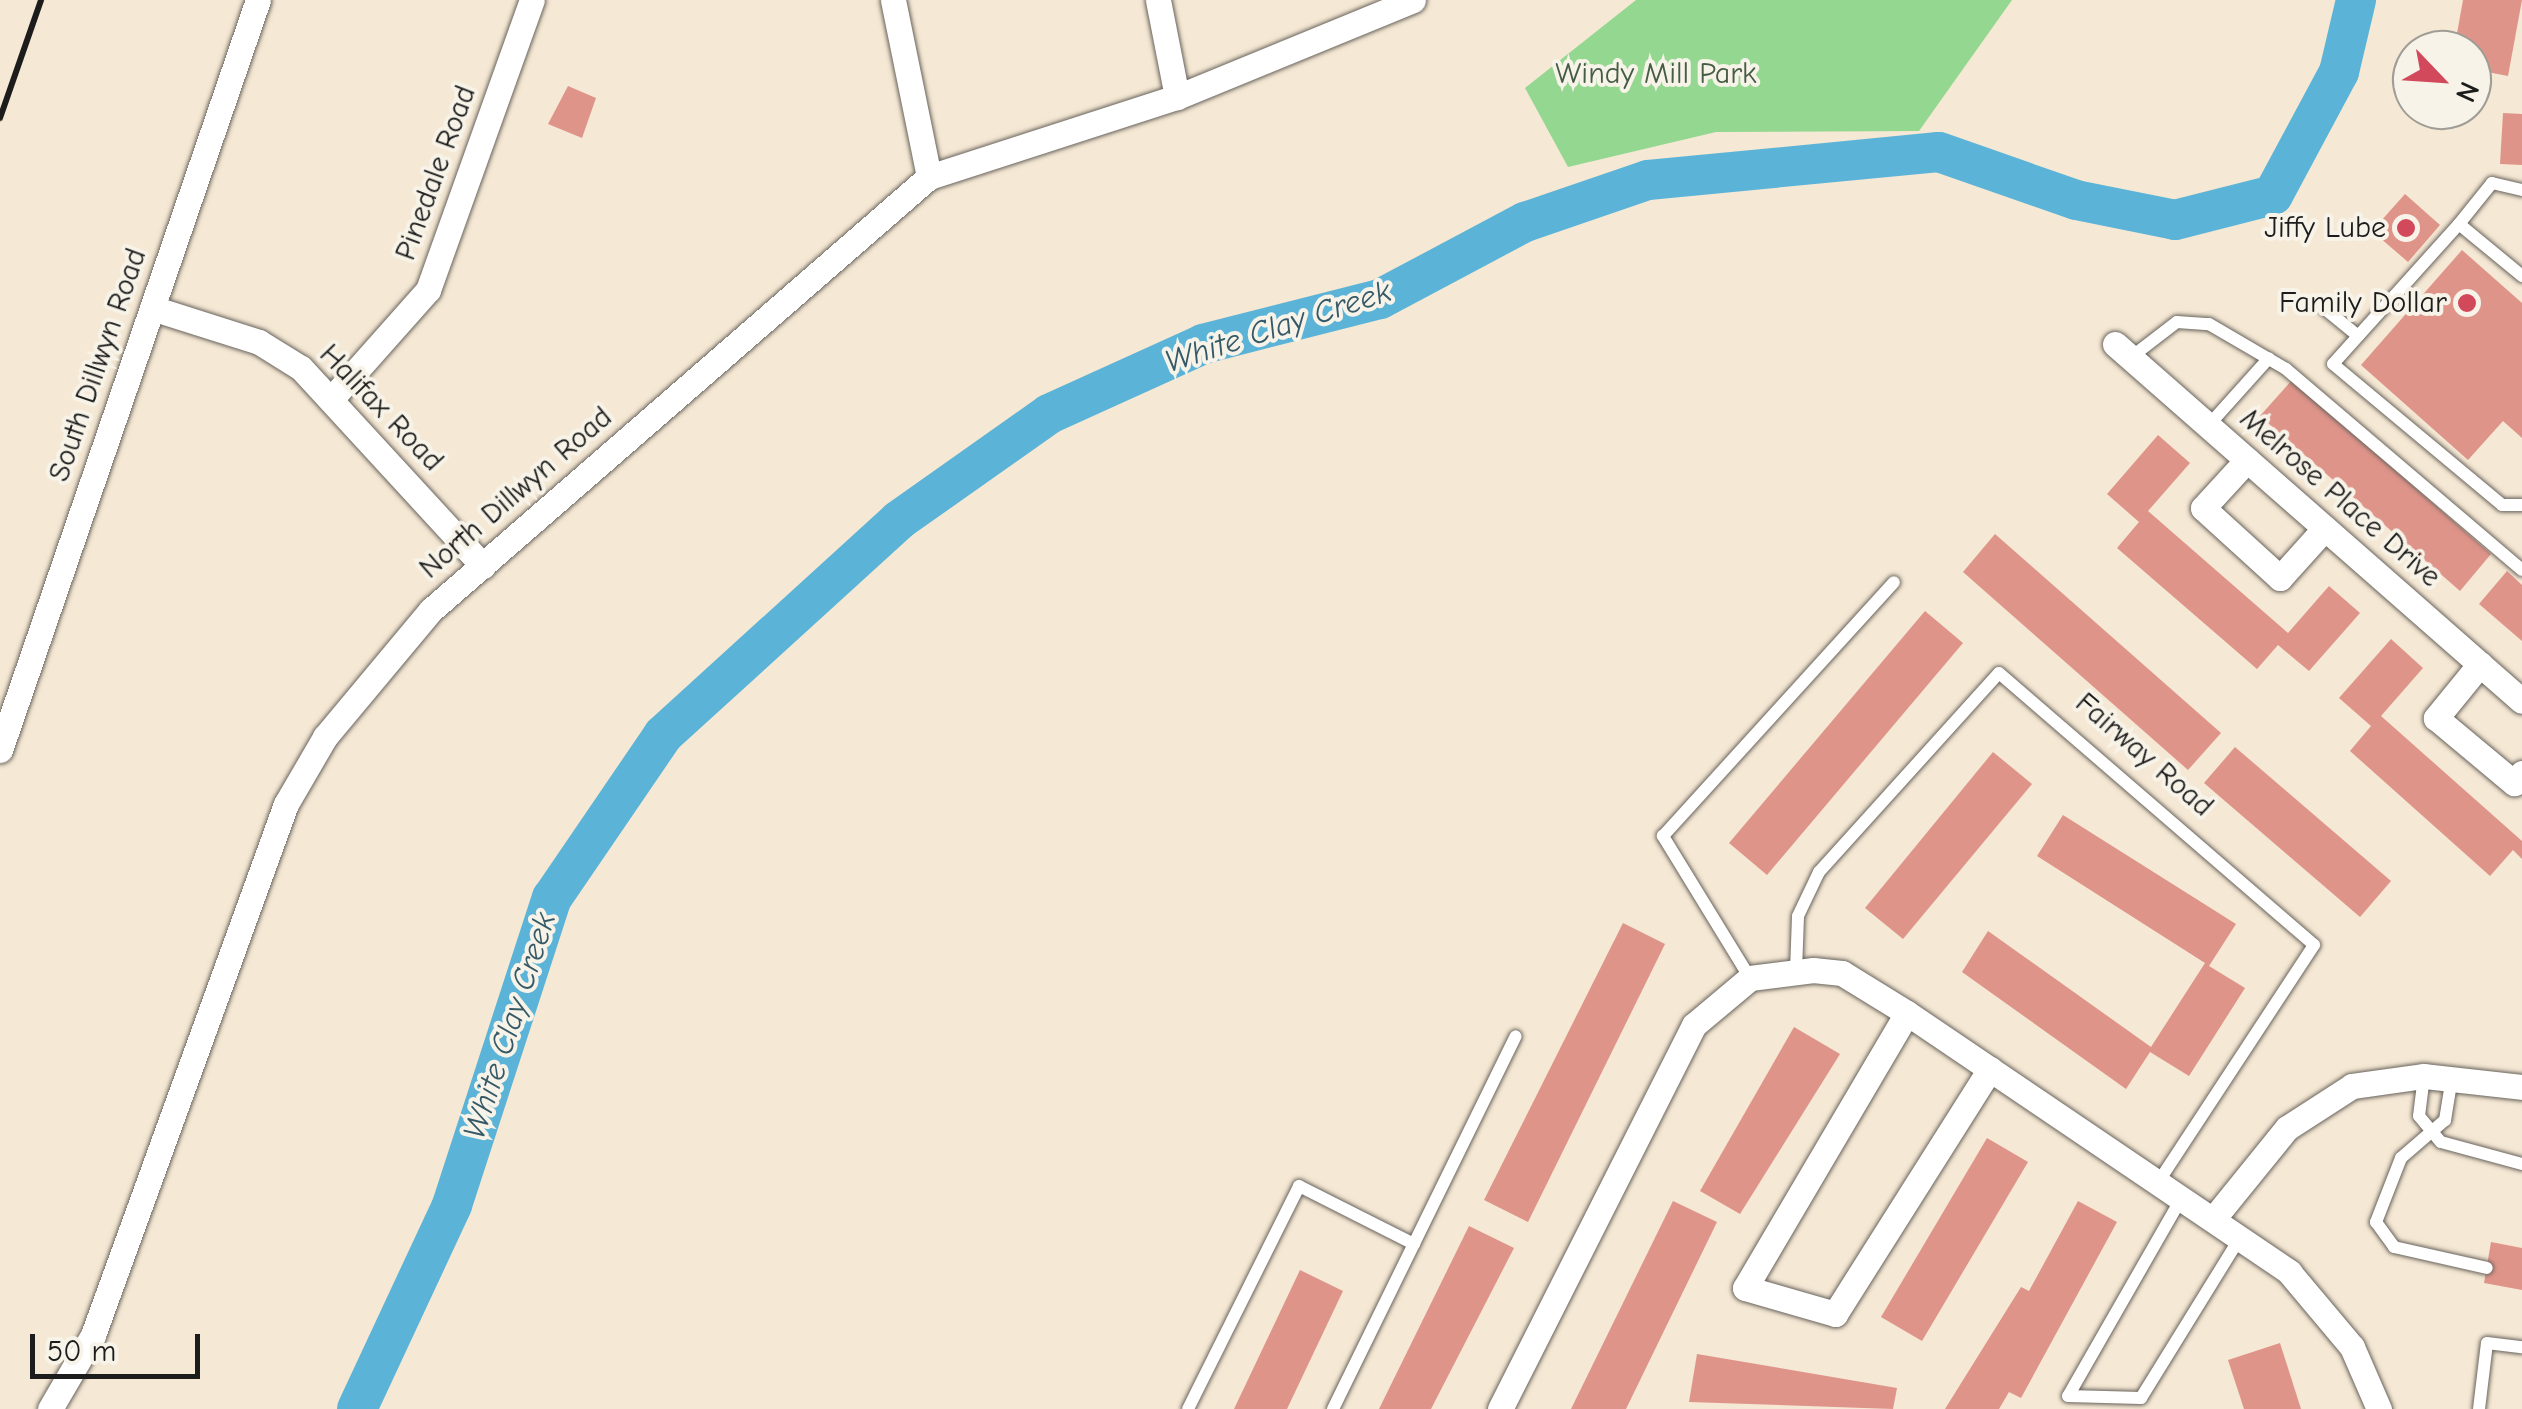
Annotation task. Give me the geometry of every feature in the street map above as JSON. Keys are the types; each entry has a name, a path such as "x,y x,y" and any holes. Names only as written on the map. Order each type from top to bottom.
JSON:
{"street":[{"name":"South Dillwyn Road","path":"0,750 258,0"},
{"name":"Pinedale Road","path":"333,397 428,290 532,0"},
{"path":"893,0 929,177"},
{"path":"1158,0 1177,97"},
{"name":"North Dillwyn Road","path":"50,1409 93,1335 286,804 336,722 431,610 929,177 1177,97 1413,0"},
{"name":"Halifax Road","path":"152,308 276,350 333,397 483,566"},
{"name":"Melrose Place Drive","path":"2122,351 2522,700"},
{"path":"2247,460 2203,508 2280,578 2325,528"},
{"path":"2480,664 2436,718 2514,783 2522,774"},
{"path":"1500,1409 1667,1068 1721,996 1750,978 1796,971 1842,973 2241,1236 2324,1306 2379,1409"},
{"path":"1907,1013 1744,1288 1835,1314 1990,1069"},
{"path":"2214,1218 2319,1102 2352,1086 2424,1076 2522,1087"}],"lane":[{"path":"2522,190 2492,183 2333,364 2502,505 2522,506"},
{"path":"2459,224 2522,276"},
{"path":"2324,308 2358,336"},
{"path":"2122,351 2192,319 2269,358 2522,570"},
{"path":"2208,426 2269,358"},
{"path":"1750,978 1664,836 1894,582"},
{"name":"Fairway Road","path":"1796,971 1798,916 1819,872 1999,672 2314,945 2159,1181"},
{"path":"1333,1409 1516,1036"},
{"path":"2424,1076 2419,1116 2432,1132 2464,1154 2522,1164"},
{"path":"2452,1077 2445,1120 2387,1180 2378,1203 2382,1238 2487,1268"},
{"path":"1188,1409 1299,1186 1414,1244"},
{"path":"2182,1196 2068,1396 2141,1398 2241,1236"},
{"path":"2479,1409 2487,1343 2522,1347"}],"green space":[{"name":"Windy Mill Park","path":"1636,0 2012,0 1919,131 1716,132 1568,167 1525,88"}],"building":[{"path":"2463,0 2522,0 2508,76 2492,73 2492,30 2458,30"},
{"path":"568,86 596,98 582,138 548,124"},
{"path":"2503,113 2522,114 2522,165 2500,164"},
{"name":"Jiffy Lube","path":"2405,194 2440,225 2408,262 2372,231"},
{"path":"2462,250 2522,303 2522,438 2503,421 2468,460 2361,365"},
{"path":"2292,380 2491,554 2460,591 2260,416"},
{"path":"2158,435 2190,463 2148,511 2288,633 2329,586 2360,613 2309,671 2278,645 2257,669 2117,548 2139,522 2107,494"},
{"path":"1995,534 2221,733 2188,770 1963,572"},
{"path":"2507,571 2522,585 2522,641 2479,604"},
{"path":"1925,611 1963,643 1767,875 1729,843"},
{"path":"2391,639 2423,668 2381,716 2522,841 2522,859 2513,850 2490,876 2350,751 2371,726 2339,698"},
{"path":"2235,747 2391,881 2360,917 2204,783"},
{"path":"1993,752 2032,784 1903,939 1865,908"},
{"path":"2063,815 2236,924 2209,966 2245,988 2189,1076 2150,1052 2126,1089 1962,972 1988,931 2151,1047 2205,963 2037,856"},
{"path":"1623,923 1665,944 1528,1222 1484,1200"},
{"path":"1794,1027 1840,1054 1740,1214 1700,1191"},
{"path":"1987,1138 2028,1162 1922,1341 1881,1317"},
{"path":"1673,1201 1717,1222 1626,1409 1571,1409"},
{"path":"2078,1201 2117,1222 2021,1398 2009,1392 1999,1409 1945,1409 2021,1287 2029,1291"},
{"path":"1469,1226 1514,1248 1431,1409 1379,1409"},
{"path":"2491,1242 2522,1248 2522,1290 2484,1283"},
{"path":"1300,1270 1343,1291 1287,1409 1234,1409"},
{"path":"2280,1343 2301,1409 2244,1409 2228,1360"},
{"path":"1697,1354 1897,1388 1893,1409 1689,1402"}],"waterway":[{"name":"White Clay Creek","path":"357,1409 452,1205 552,898 663,735 899,520 1049,414 1203,344 1380,299 1525,222 1648,180 1939,152 2076,200 2175,220 2273,195 2339,72 2356,0"}],"railway":[{"path":"0,118 41,0"}],"place":[{"name":"Jiffy Lube","path":"2406,228"},
{"name":"Family Dollar","path":"2467,303"}]}
